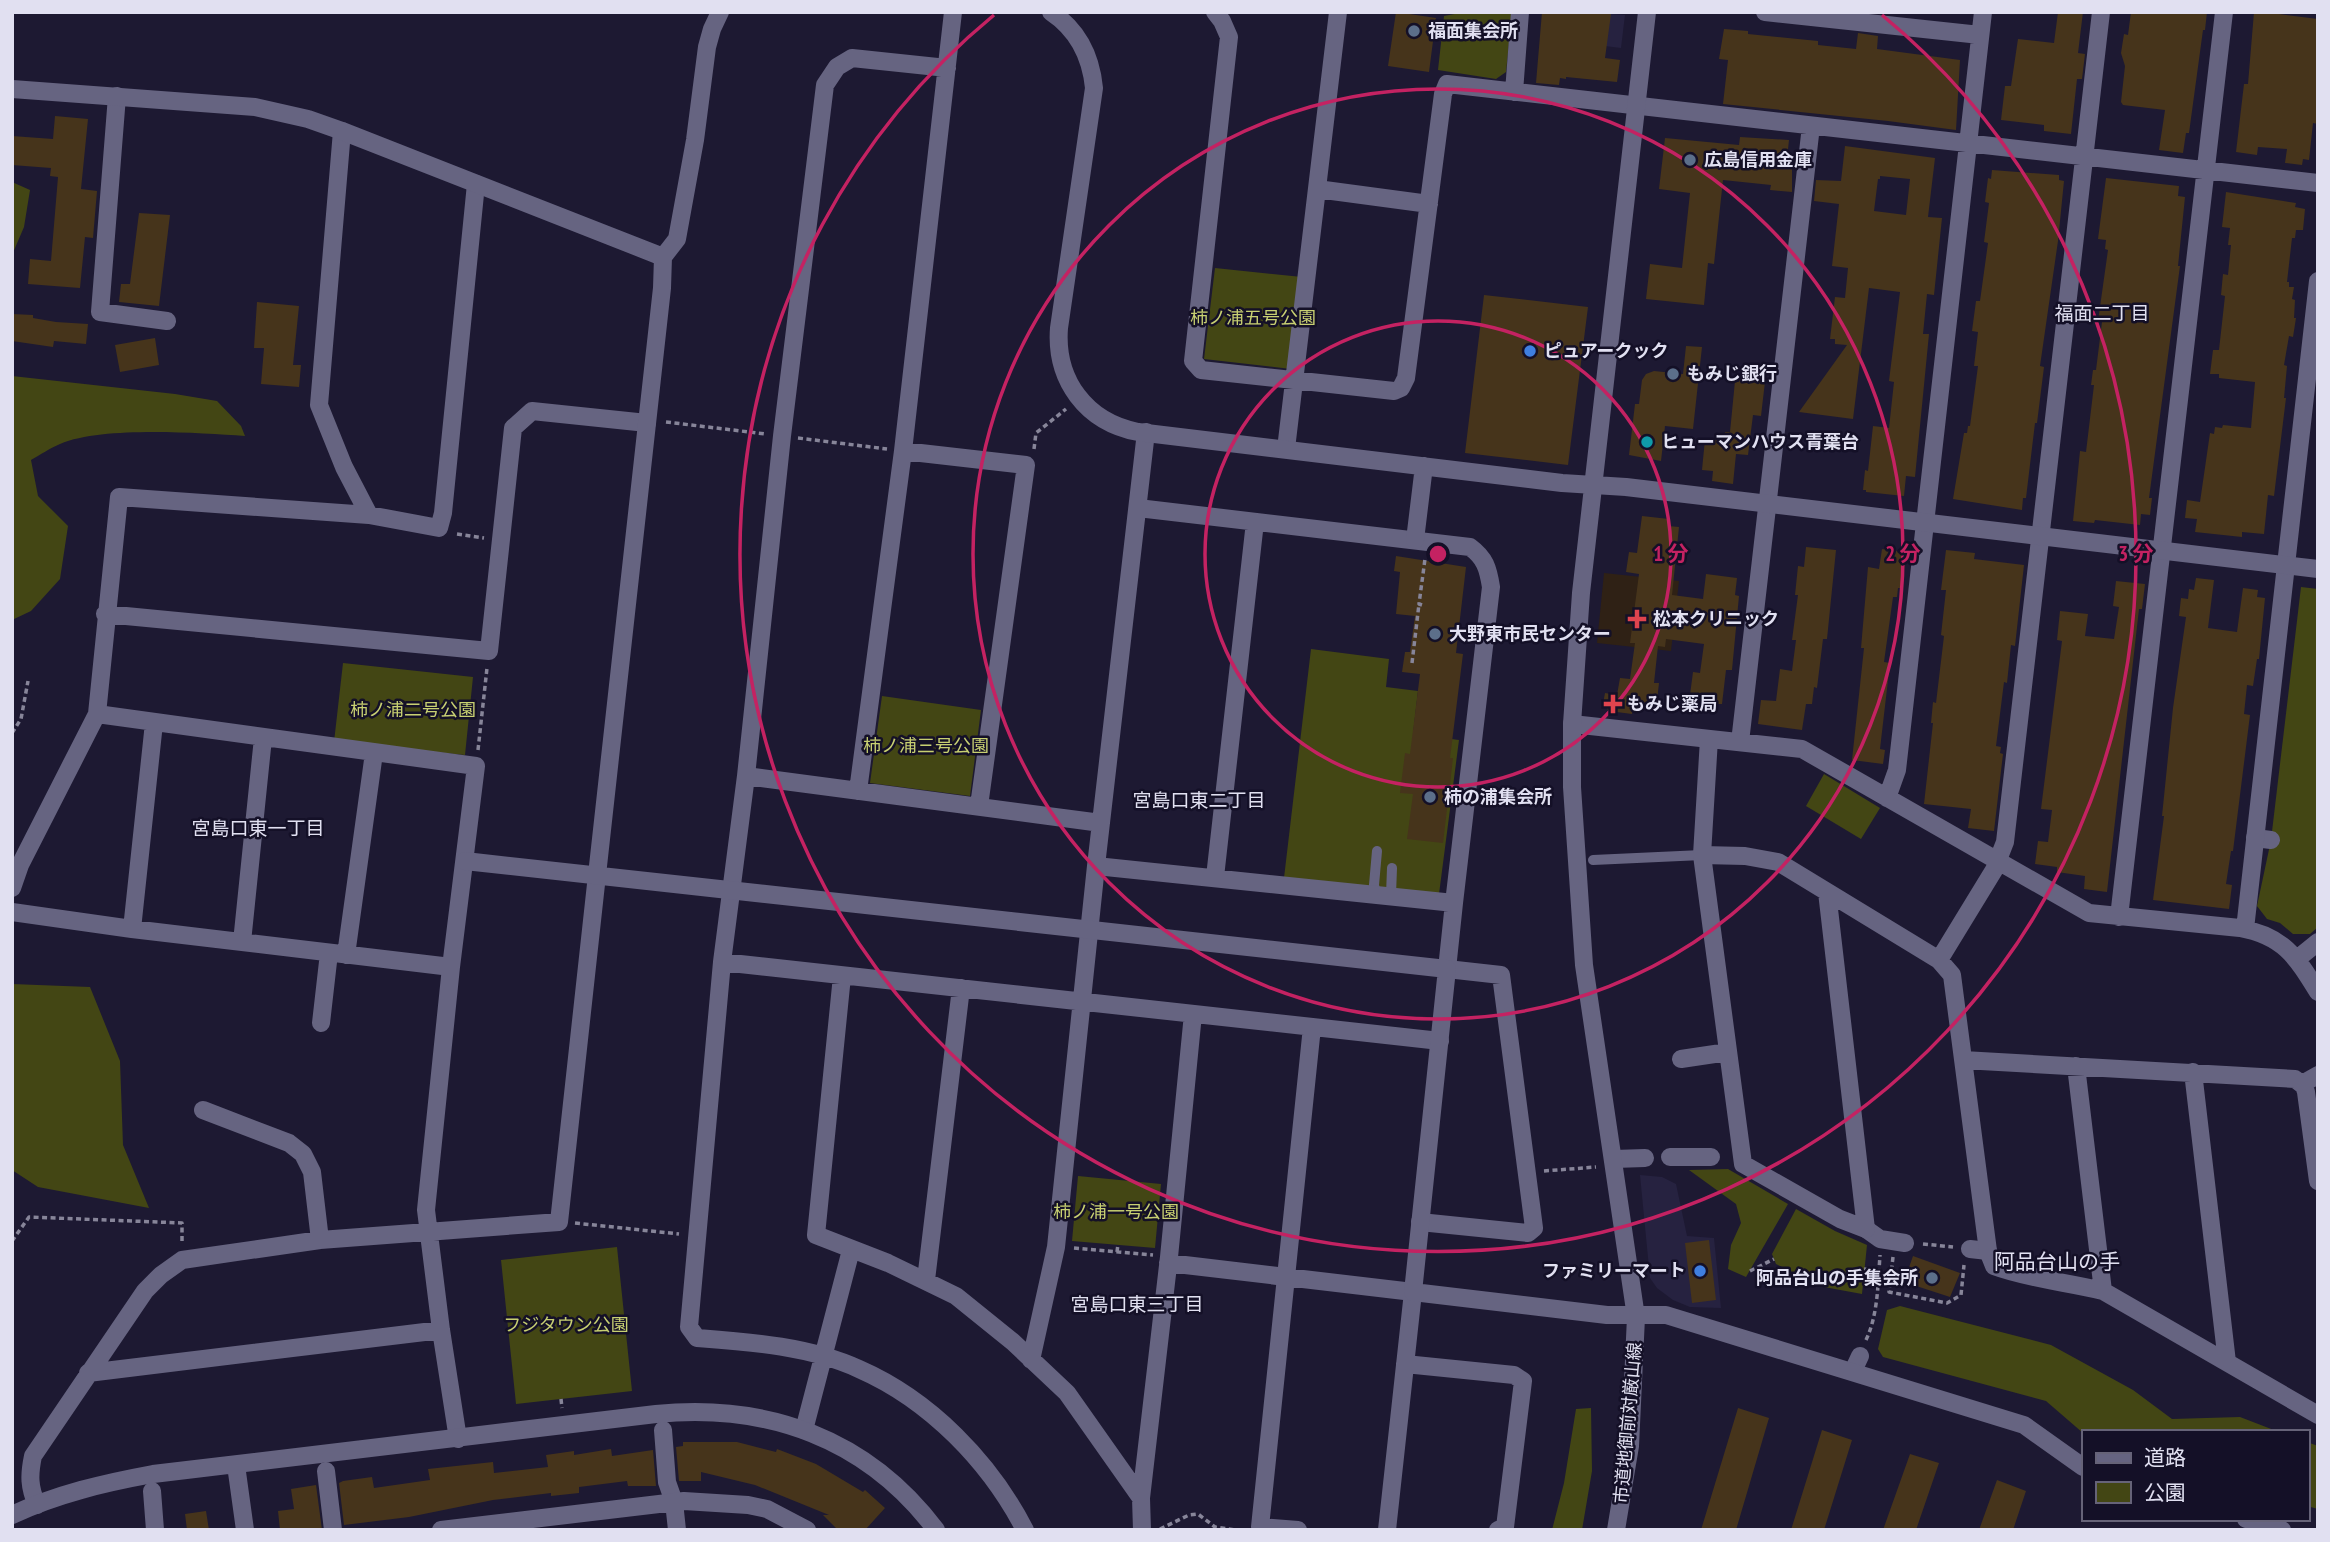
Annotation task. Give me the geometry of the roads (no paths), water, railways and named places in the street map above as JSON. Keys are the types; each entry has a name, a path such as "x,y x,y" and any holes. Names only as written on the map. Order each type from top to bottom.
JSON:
{"street":[{"path":"37,1504 30,1489 29,1473 33,1456 145,1291 182,1260 320,1240 559,1222 597,875 655,422 663,257 677,239 695,140 707,47 720,12"},
{"path":"858,791 904,451 953,12"},
{"path":"1051,12 1067,24 1081,43 1090,65 1094,88 1059,328 1060,359 1071,388 1091,411 1118,427 1424,466 1594,486 1626,487 2318,569"},
{"path":"1215,12 1229,37"},
{"path":"1231,12 1193,361 1201,370 1270,372 1294,379 1394,391 1401,388 1406,378 1443,94 1447,84 2318,183"},
{"path":"1286,449 1338,12"},
{"path":"1514,92 1520,12"},
{"name":"市道地御前対厳山線","path":"1616,1530 1630,1446 1636,1317 1584,965 1572,787 1572,724 1575,657 1647,12"},
{"path":"1765,12 1980,35"},
{"path":"1887,798 1897,769 1983,12"},
{"path":"1939,960 1998,862 2006,837 2101,12"},
{"path":"2119,917 2224,12"},
{"path":"947,68 852,58 837,68 825,85 782,436 746,776 722,962 689,1327 696,1338 762,1344 822,1356 858,1368 883,1381 927,1411 956,1437 1002,1491 1025,1530"},
{"path":"12,89 255,107 308,119 663,257"},
{"path":"117,96 100,312 167,321"},
{"path":"1740,742 1811,126"},
{"path":"342,131 319,405 344,467 369,515"},
{"path":"12,888 20,866 97,714 105,614 119,497 369,515 439,528 443,513 476,184"},
{"path":"1317,189 1429,204"},
{"path":"2245,929 2263,839 2284,565 2318,281"},
{"path":"105,614 489,651 513,428 532,411 655,422"},
{"path":"1031,1360 1056,1247 1088,930 1146,432"},
{"path":"904,451 1026,466 979,807"},
{"path":"1415,540 1424,466"},
{"path":"1138,509 1470,547 1482,556 1488,568 1491,587 1454,903 1387,1530"},
{"path":"1215,877 1255,522"},
{"path":"97,714 476,766 451,967 426,1210 440,1330 458,1439"},
{"path":"132,929 154,723"},
{"path":"1572,724 1808,751 2089,913 2245,929 2276,940 2297,959 2318,992"},
{"path":"242,942 263,738"},
{"path":"1709,739 1702,855 1728,1052 1727,1160"},
{"path":"321,1023 337,954 374,753"},
{"path":"746,776 1101,823"},
{"path":"1702,855 1745,856 1778,862 1939,960 1952,975 1963,1060 1967,1251 2011,1273 2070,1282 2103,1291 2318,1415"},
{"path":"465,861 1501,975 1534,1228 1528,1233 1420,1222"},
{"path":"1096,866 1454,903"},
{"path":"1670,1157 1727,1160 1840,1219 1884,1246 1827,892"},
{"path":"12,912 451,967"},
{"path":"2297,959 2318,942"},
{"path":"722,962 1440,1041"},
{"path":"842,976 816,1235 926,1280 956,1296 1013,1342 1067,1393 1141,1498"},
{"path":"926,1280 961,988"},
{"path":"1142,1530 1141,1498 1194,1014"},
{"path":"1298,1530 1260,1527 1312,1027"},
{"path":"1681,1059 1728,1052"},
{"path":"1963,1060 2310,1080 2306,1093 2318,1181"},
{"path":"2076,1066 2103,1291"},
{"path":"2193,1072 2227,1362"},
{"path":"203,1110 289,1143 303,1154 312,1172 320,1240"},
{"path":"1614,1159 1645,1158"},
{"path":"804,1430 851,1250"},
{"path":"1169,1260 1413,1292 1636,1317 1666,1315 1856,1363 2024,1425 2082,1466"},
{"path":"88,1373 440,1330"},
{"path":"1405,1364 1514,1375 1523,1381 1505,1527 1498,1530"},
{"path":"12,1515 105,1482 153,1474 686,1411 746,1414 804,1430 831,1441 882,1473 904,1493 936,1530"},
{"path":"663,1430 667,1482 674,1502 677,1530"},
{"path":"236,1465 245,1530"},
{"path":"326,1471 332,1530"},
{"path":"152,1491 155,1530"},
{"path":"441,1530 568,1522 674,1502 716,1502 767,1509 785,1524 807,1530"},
{"path":"2253,1521 2282,1530"}],"lane":[{"path":"1377,851 1374,885 1384,895 1392,868"},
{"path":"1593,860 1702,855"}],"place":[{"name":"福面集会所","path":"1414,31"},
{"name":"広島信用金庫","path":"1690,160"},
{"name":"ピュアークック","path":"1530,351"},
{"name":"もみじ銀行","path":"1673,374"},
{"name":"ヒューマンハウス青葉台","path":"1647,442"},
{"name":"松本クリニック","path":"1637,619"},
{"name":"大野東市民センター","path":"1435,634"},
{"name":"もみじ薬局","path":"1613,704"},
{"name":"柿の浦集会所","path":"1430,797"},
{"name":"ファミリーマート","path":"1700,1271"},
{"name":"阿品台山の手集会所","path":"1932,1278"}],"district":[{"name":"福面二丁目","path":"2102,313"},
{"name":"宮島口東二丁目","path":"1199,800"},
{"name":"宮島口東一丁目","path":"258,828"},
{"name":"阿品台山の手","path":"2057,1262"},
{"name":"宮島口東三丁目","path":"1137,1304"}],"park label":[{"name":"柿ノ浦五号公園","path":"1253,318"},
{"name":"柿ノ浦二号公園","path":"413,710"},
{"name":"柿ノ浦三号公園","path":"926,746"},
{"name":"柿ノ浦一号公園","path":"1116,1212"},
{"name":"フジタウン公園","path":"566,1325"}]}
